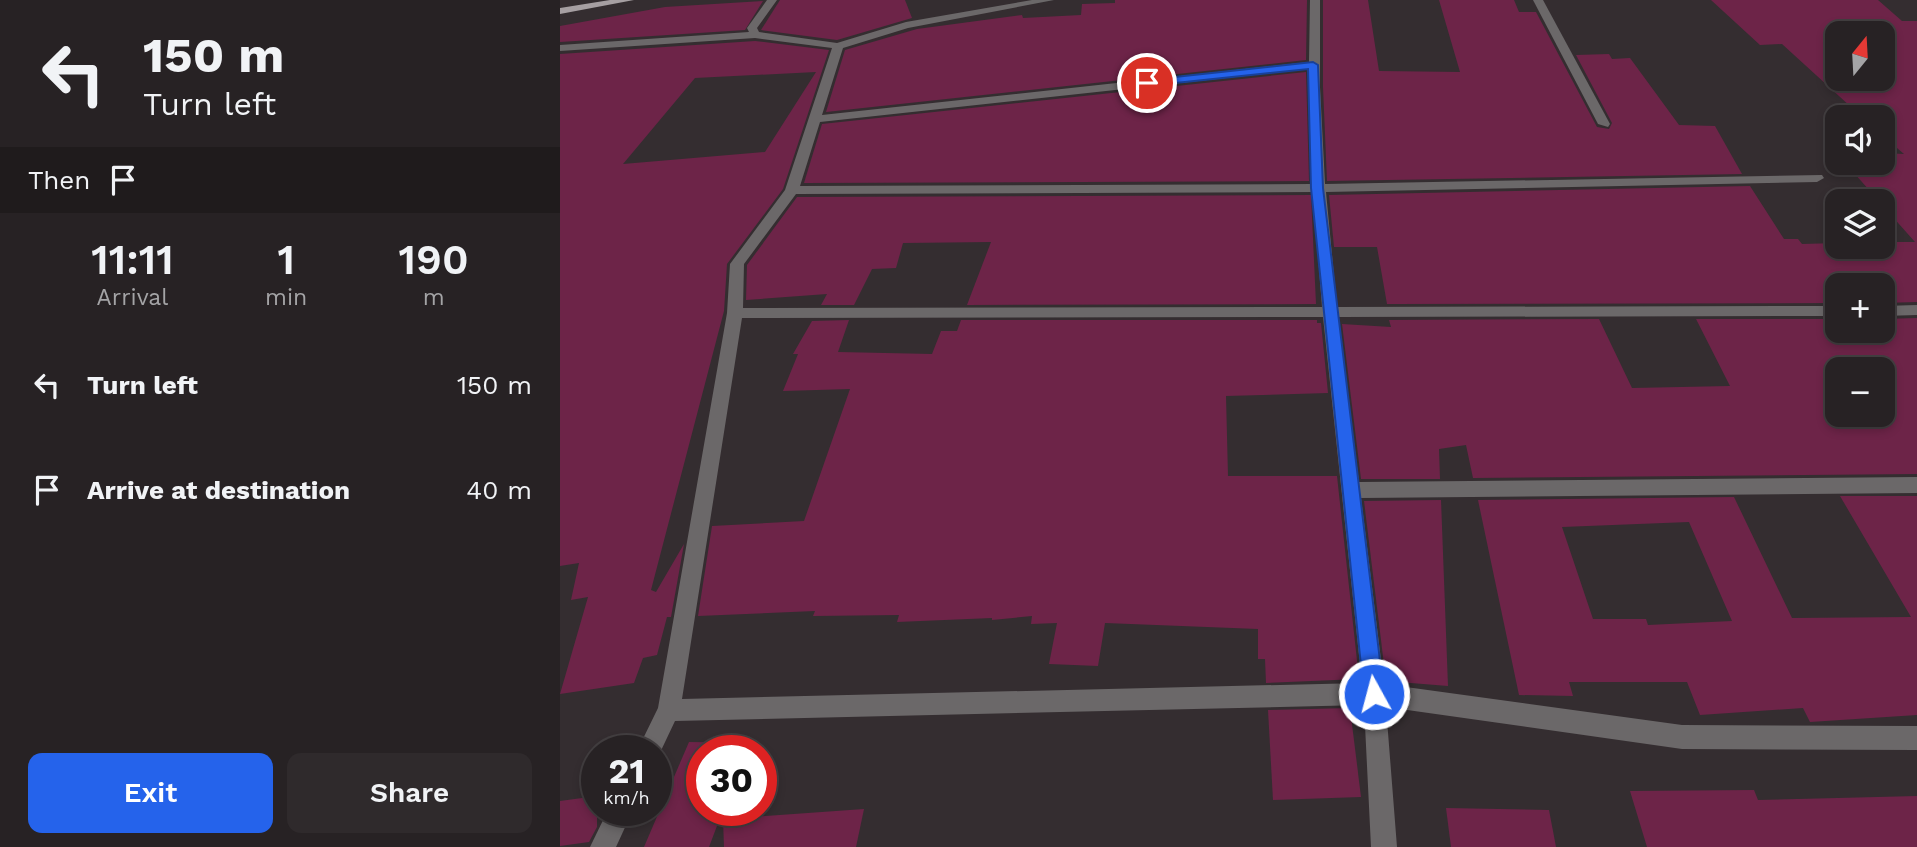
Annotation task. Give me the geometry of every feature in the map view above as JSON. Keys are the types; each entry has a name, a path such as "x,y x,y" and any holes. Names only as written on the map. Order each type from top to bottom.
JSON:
{"main road":[{"path":"560,11 629,0"}],"street":[{"path":"755,35 752,28 772,0"},
{"path":"560,48 755,35 838,46 906,25 1049,0"},
{"path":"1315,0 1313,65 1317,188 1374,694 1384,847"},
{"path":"1538,0 1604,124"},
{"path":"657,735 669,710 735,313 737,264 792,190 817,119 838,46"},
{"path":"817,119 1313,65"},
{"path":"792,190 1317,188 1817,178"},
{"path":"1895,311 1917,310"},
{"path":"735,313 1825,311"},
{"path":"1351,490 1917,485"},
{"path":"669,710 1374,694 1682,737 1917,738"},
{"path":"603,847 613,826"}],"building":[{"path":"780,0 905,0 912,18 837,40 761,30"},
{"path":"1115,0 1307,0 1306,60 826,112 845,50 917,29 1022,15 1023,18 1081,15 1082,4 1115,3"},
{"path":"1323,0 1368,0 1379,71 1460,72 1439,0 1514,0 1519,12 1536,12 1597,127 1609,129 1612,123 1576,55 1609,54 1612,59 1630,58 1679,125 1715,126 1742,174 1327,181"},
{"path":"1711,0 1878,0 1902,21 1917,21 1917,302 1895,303 1895,273 1825,273 1825,303 1387,304 1377,247 1334,247 1329,195 1750,186 1784,239 1798,239 1802,244 1825,243 1825,259 1895,259 1895,242 1915,242 1895,220 1895,189 1868,189 1856,175 1895,175 1895,154 1904,154 1895,146 1895,105 1849,105 1834,91 1895,91 1895,21 1825,21 1825,83 1782,44 1760,45"},
{"path":"763,1 745,30 560,42 560,26 665,7"},
{"path":"755,41 829,50 783,189 727,264 724,311 651,590 656,592 684,544 671,617 667,617 657,655 643,658 634,683 560,694 588,597 571,600 579,563 560,566 560,54","holes":["816,72 765,152 623,164 695,78"]},
{"path":"1306,72 1309,181 804,183 822,124"},
{"path":"1311,195 1316,304 967,305 991,242 903,243 896,268 872,269 854,305 821,305 827,294 746,300 747,265 797,197"},
{"path":"1917,318 1917,474 1473,478 1466,445 1439,449 1440,479 1361,479 1342,324 1391,327 1389,320 1599,319 1632,388 1730,386 1696,319 1825,319 1825,343 1895,343 1895,319"},
{"path":"849,320 838,352 932,354 941,331 957,331 961,320 1317,320 1317,323 1321,323 1328,393 1226,396 1228,476 1337,476 1359,679 1266,683 1265,659 1258,659 1258,629 1105,623 1098,666 1049,664 1057,623 1031,624 1032,616 992,620 897,622 899,615 813,616 815,611 698,616 712,526 804,521 850,389 783,391 798,354 793,354 812,321"},
{"path":"1840,496 1917,496 1917,715 1810,722 1803,708 1700,715 1687,682 1569,682 1573,696 1519,695 1478,500 1734,497 1792,618 1911,617","holes":["1689,522 1732,621 1648,625 1646,619 1593,619 1562,527"]},
{"path":"1441,500 1448,686 1386,681 1364,501"},
{"path":"1350,708 1361,797 1273,800 1268,710"},
{"path":"686,749 686,826 717,826 709,847 644,847 653,826 672,826 672,782"},
{"path":"1754,790 1758,800 1917,796 1917,847 1647,847 1630,791"},
{"path":"581,798 581,826 597,826 589,842 560,846 560,801"},
{"path":"1446,808 1549,810 1556,847 1451,847"},
{"path":"864,809 856,847 724,847 723,826 777,826 777,815"}],"route":[{"path":"1147,83 1313,65 1317,188 1329,313 1374,694"}]}
